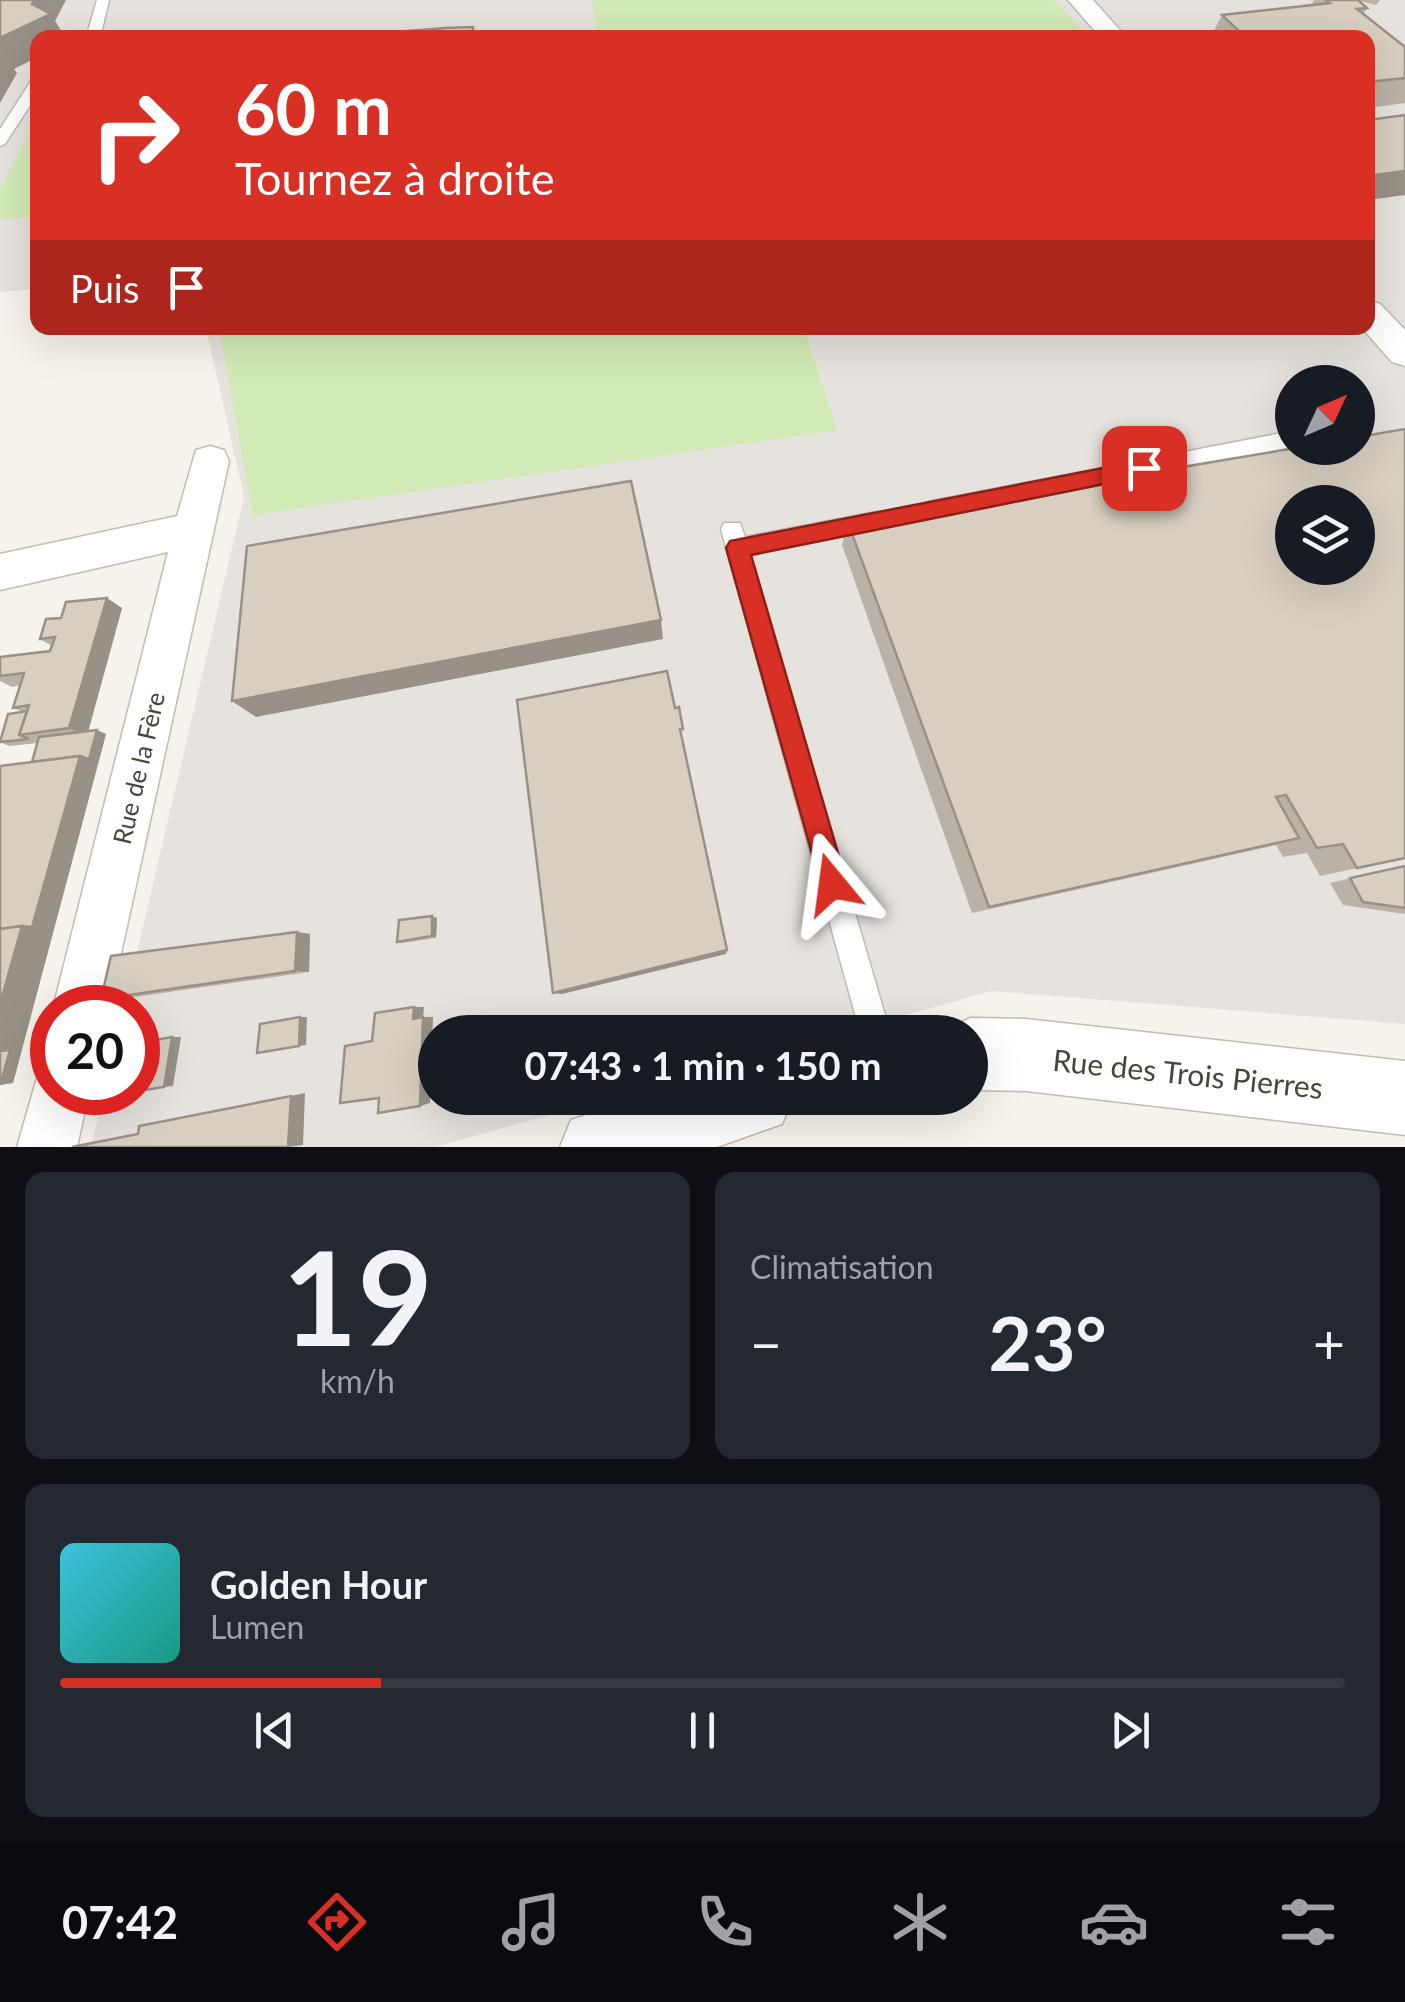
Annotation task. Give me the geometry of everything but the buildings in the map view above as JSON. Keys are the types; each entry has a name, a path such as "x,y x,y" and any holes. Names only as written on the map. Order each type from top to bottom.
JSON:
{"street":[{"path":"1080,0 1107,30"},
{"path":"1375,320 1405,352"},
{"name":"Rue de la Fère","path":"86,985 210,461"},
{"path":"0,572 194,529"},
{"name":"Rue des Trois Pierres","path":"988,1055 1043,1057 1405,1098"},
{"path":"47,1147 55,1115"},
{"path":"598,1147 701,1115"}],"lane":[{"path":"95,30 102,0"},
{"path":"0,140 30,93"},
{"path":"870,1015 735,539 900,516 1275,442"}],"shaded area":[{"path":"0,0 1405,0 1405,1024 992,991 905,1015 418,1015 418,1115 550,1115 435,1147 91,1147 99,1115 160,1115 160,985 129,985 244,497 208,335 1375,335 1375,30 30,30 30,290 0,292"}],"green space":[{"path":"591,0 1054,0 1082,30 597,30"},
{"path":"30,133 30,217 0,219 0,190"},
{"path":"220,335 806,335 837,430 253,515"}],"route":[{"path":"832,884 738,548 1144,468"}]}
